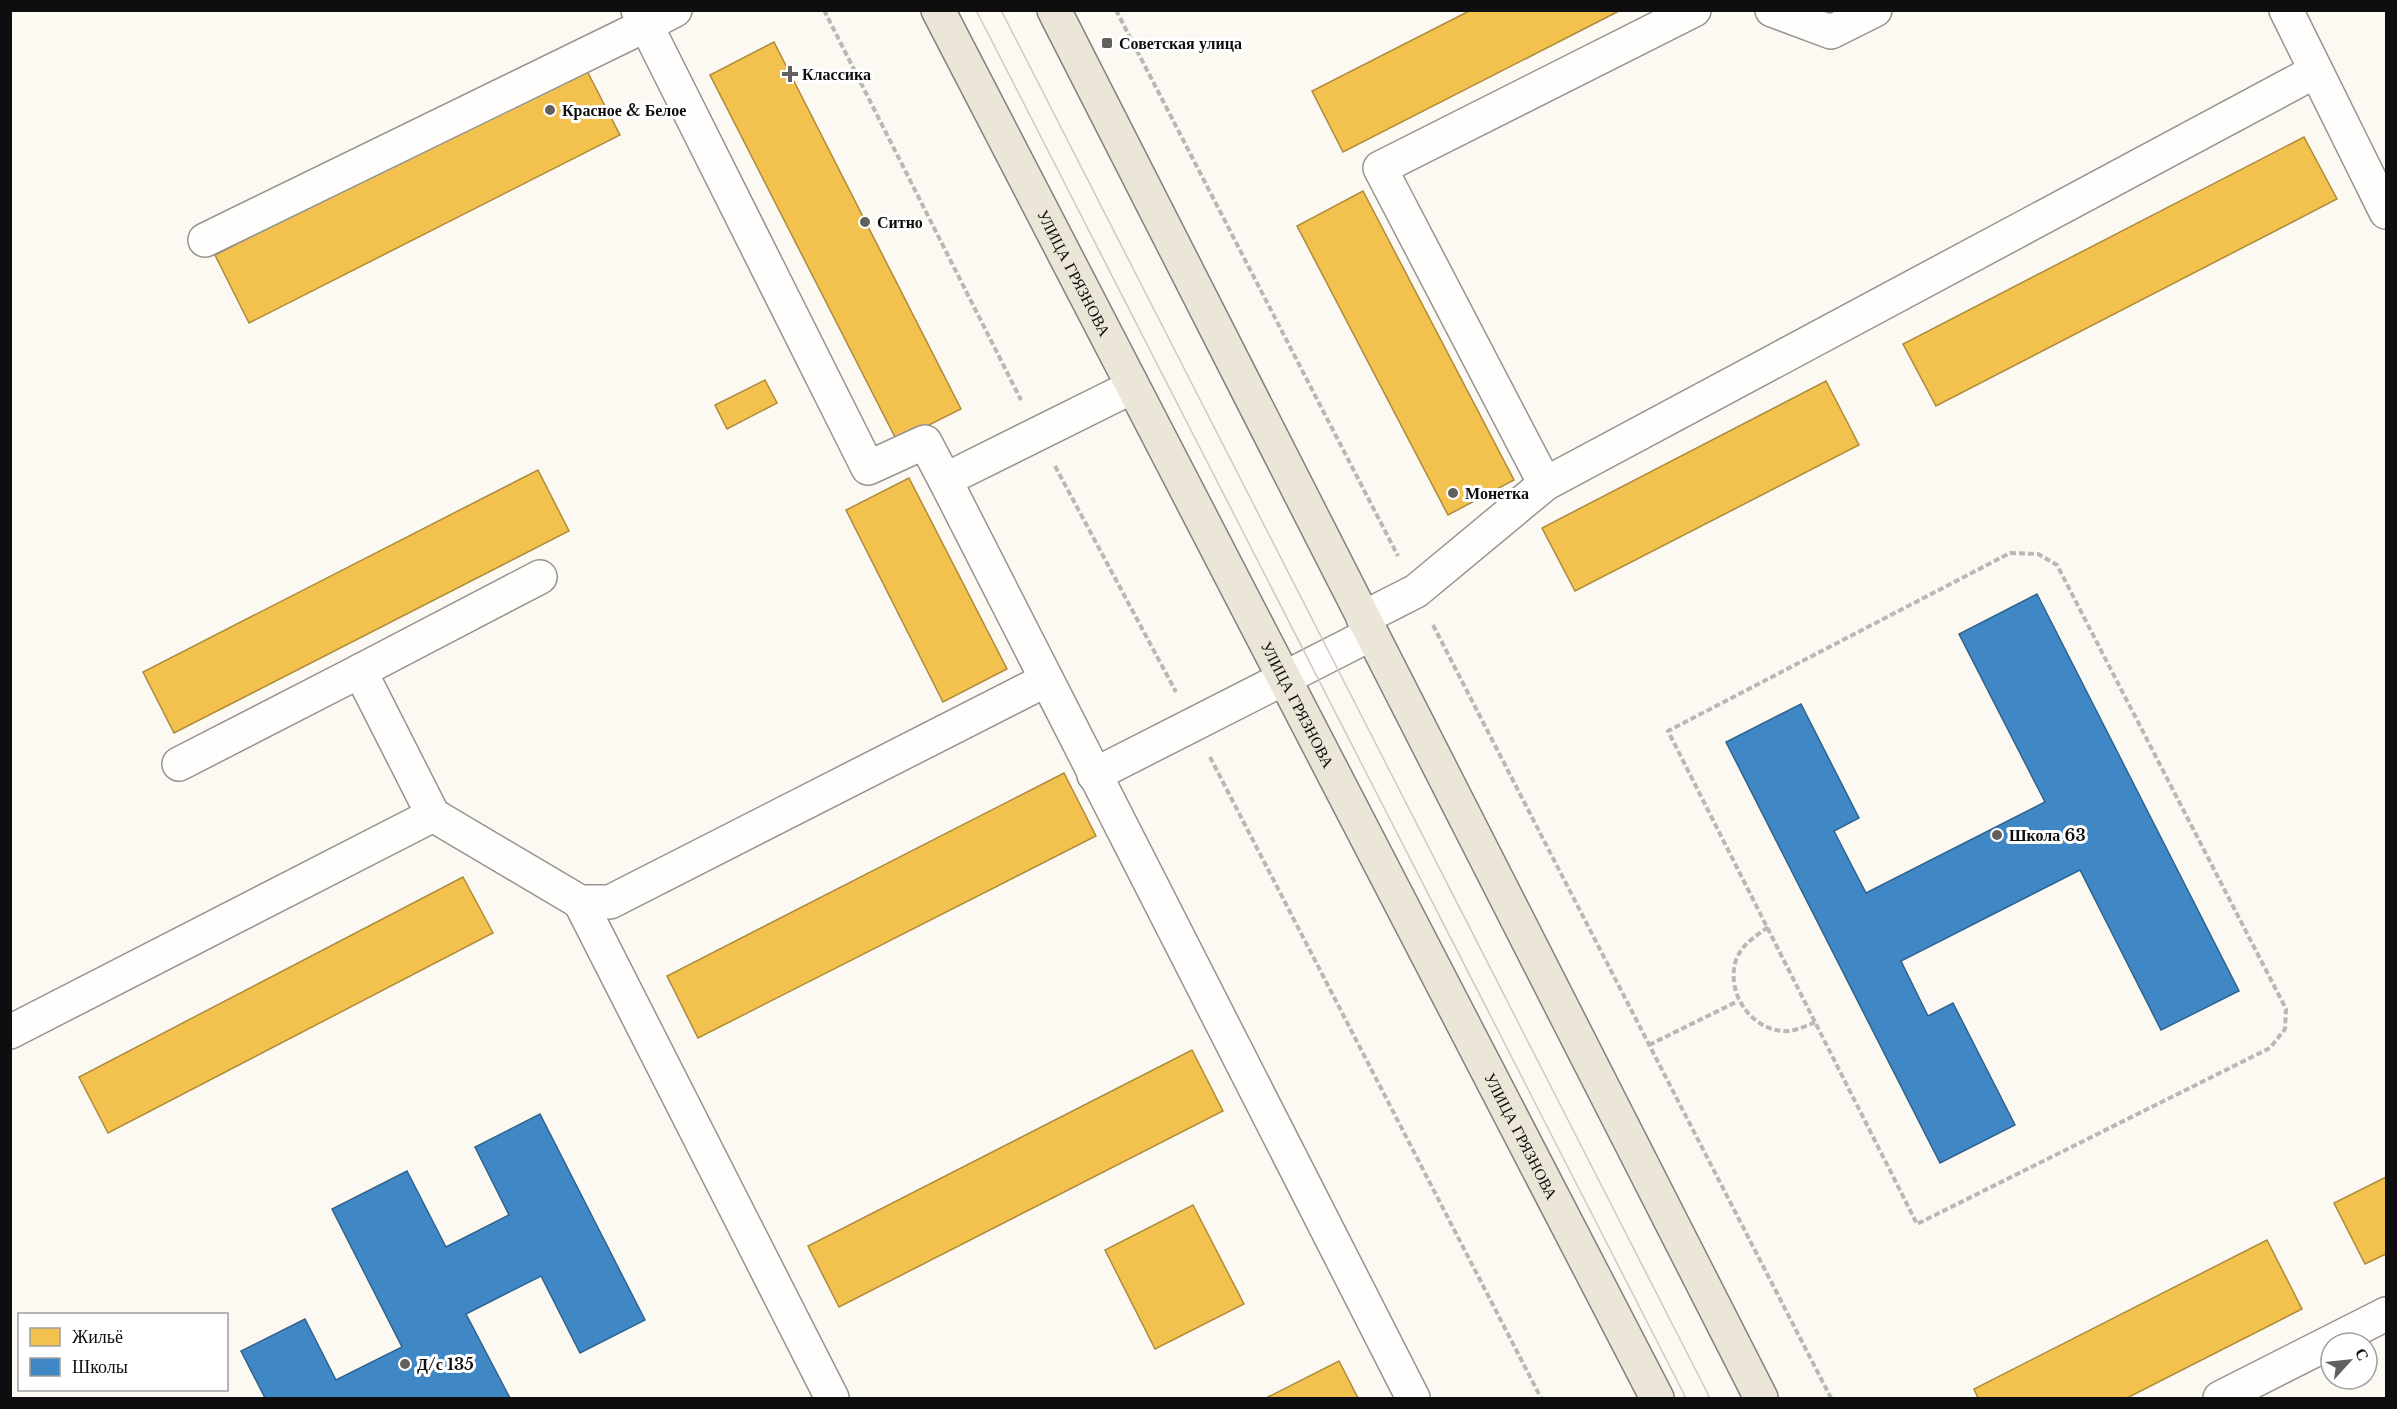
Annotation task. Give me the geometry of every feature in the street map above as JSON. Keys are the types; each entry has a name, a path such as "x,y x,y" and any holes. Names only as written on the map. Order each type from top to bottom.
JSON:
{"main road":[{"name":"УЛИЦА ГРЯЗНОВА","path":"938,10 1657,1398"},
{"path":"1054,10 1761,1398"}],"lane":[{"path":"205,240 642,18 675,10"},
{"path":"1545,484 1380,168 1695,10"},
{"path":"1772,10 1831,32 1875,10"},
{"path":"2286,10 2386,212"},
{"path":"642,18 868,468 925,442 1413,1398"},
{"path":"1094,775 1284,678 1367,626 1416,591 1545,484 2316,71"},
{"path":"945,480 1132,387"},
{"path":"179,764 540,578"},
{"path":"360,671 433,815 580,902 610,902 1046,680"},
{"path":"10,1032 433,815"},
{"path":"580,902 832,1398"},
{"path":"2220,1398 2386,1314"}],"path":[{"path":"1116,10 1832,1398"},
{"path":"2010,553 2038,554 2057,565 2286,1009 2285,1029 2270,1048 1917,1224 1768,927 1668,731 2010,553"},
{"path":"1768,927 1747,942 1736,960 1734,981 1738,1001 1751,1017 1769,1028 1790,1031 1816,1022"},
{"path":"1649,1045 1738,1001"}],"building: Жильё":[{"path":"1471,10 1621,10 1343,152 1312,91"},
{"path":"774,42 961,409 897,441 710,75"},
{"path":"585,67 620,135 249,323 215,255"},
{"path":"2304,137 2337,199 1936,406 1903,344"},
{"path":"1363,191 1514,480 1448,515 1297,226"},
{"path":"765,380 777,403 727,429 715,405"},
{"path":"1826,381 1859,445 1575,591 1542,528"},
{"path":"538,470 569,531 174,733 143,672"},
{"path":"909,478 1007,669 943,702 846,510"},
{"path":"1064,773 1096,836 698,1038 667,976"},
{"path":"463,877 493,933 108,1133 79,1077"},
{"path":"1192,1050 1223,1111 839,1307 808,1246"},
{"path":"2386,1177 2386,1254 2365,1264 2334,1203"},
{"path":"1193,1205 1244,1304 1155,1349 1105,1250"},
{"path":"2267,1240 2302,1309 2127,1398 1978,1398 1974,1389"},
{"path":"1339,1361 1358,1398 1266,1398"}],"building: Школы":[{"name":"Школа 63","path":"2037,594 2239,991 2161,1030 2080,870 1901,961 1928,1016 1953,1003 2015,1125 1940,1163 1726,742 1801,704 1859,818 1834,831 1866,893 2045,802 1959,634"},
{"path":"540,1114 645,1320 580,1353 541,1276 466,1314 510,1398 265,1398 241,1351 305,1319 336,1380 402,1347 332,1209 407,1171 446,1247 509,1215 475,1147"}],"tram line":[{"path":"976,10 1686,1398"},
{"path":"1001,10 1710,1398"}],"place":[{"name":"Советская улица","path":"1107,43"},
{"name":"Классика","path":"790,74"},
{"name":"Красное & Белое","path":"550,110"},
{"name":"Ситно","path":"865,222"},
{"name":"Монетка","path":"1453,493"},
{"name":"Школа 63","path":"1997,835"},
{"name":"Д/с 135","path":"405,1364"}]}
